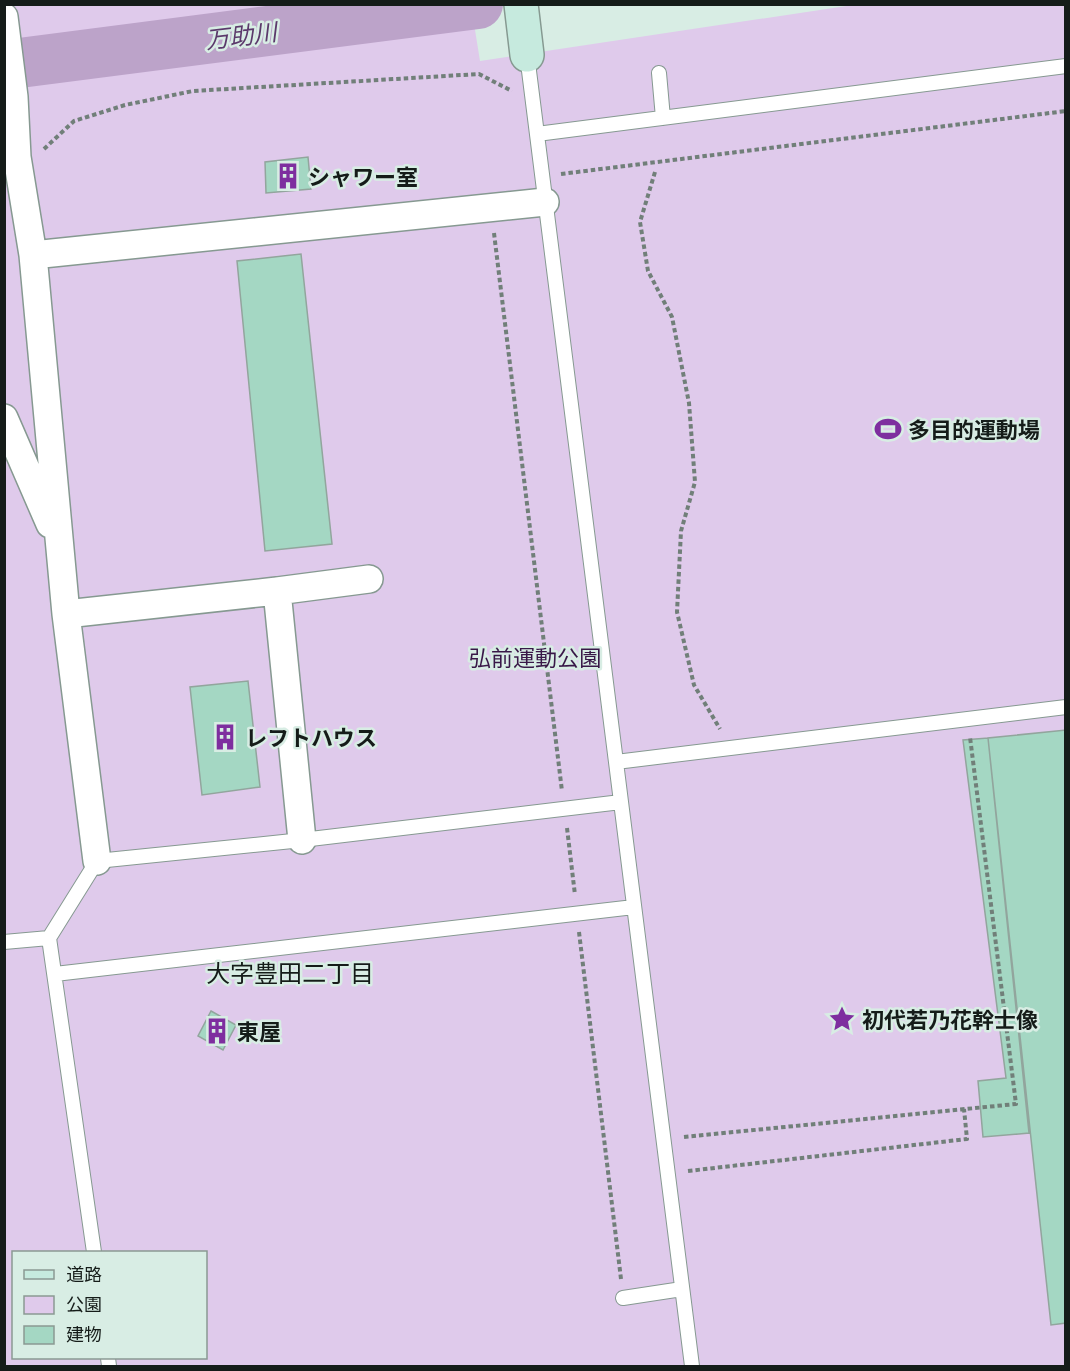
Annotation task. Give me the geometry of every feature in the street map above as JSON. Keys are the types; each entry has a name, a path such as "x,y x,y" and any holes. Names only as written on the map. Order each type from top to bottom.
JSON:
{"street":[{"path":"5,22 14,97 19,172 33,255 66,614 97,861"},
{"path":"33,255 545,202"},
{"path":"4,418 61,553"},
{"path":"66,614 369,579"},
{"path":"277,591 302,840"}],"lane":[{"path":"524,28 692,1366"},
{"path":"537,134 1065,66"},
{"path":"659,74 663,118"},
{"path":"616,762 1065,706"},
{"path":"94,1251 49,938 97,861 302,840 621,802"},
{"path":"55,974 634,907"},
{"path":"4,942 49,938"},
{"path":"623,1298 682,1289"}],"path":[{"path":"19,172 74,121 125,105 193,91 479,74 513,91"},
{"path":"560,174 1065,111"},
{"path":"656,172 640,222 648,271 672,317 689,403 695,482 681,531 677,612 694,685 730,748"},
{"path":"492,208 621,1280"},
{"path":"684,1137 1016,1104 968,719"},
{"path":"688,1171 967,1139 964,1109"}],"green space":[{"name":"弘前運動公園","path":"5,5 471,5 480,61 853,5 1065,5 1065,1366 5,1366"}],"building":[{"name":"シャワー室","path":"308,157 311,189 266,193 265,162"},
{"path":"301,254 332,544 265,551 237,261"},
{"name":"レフトハウス","path":"248,681 260,787 202,795 190,687"},
{"path":"1066,730 1066,1323 1051,1325 988,738"},
{"path":"988,738 1029,1133 983,1137 978,1081 1006,1078 963,740"},
{"name":"東屋","path":"211,1011 236,1025 223,1050 198,1036"}],"waterway":[{"name":"万助川","path":"4,65 478,4"}],"place":[{"name":"シャワー室","path":"288,176"},
{"name":"多目的運動場","path":"888,429"},
{"name":"レフトハウス","path":"225,737"},
{"name":"初代若乃花幹士像","path":"842,1019"},
{"name":"東屋","path":"217,1031"}],"district":[{"name":"大字豊田二丁目","path":"290,972"}]}
